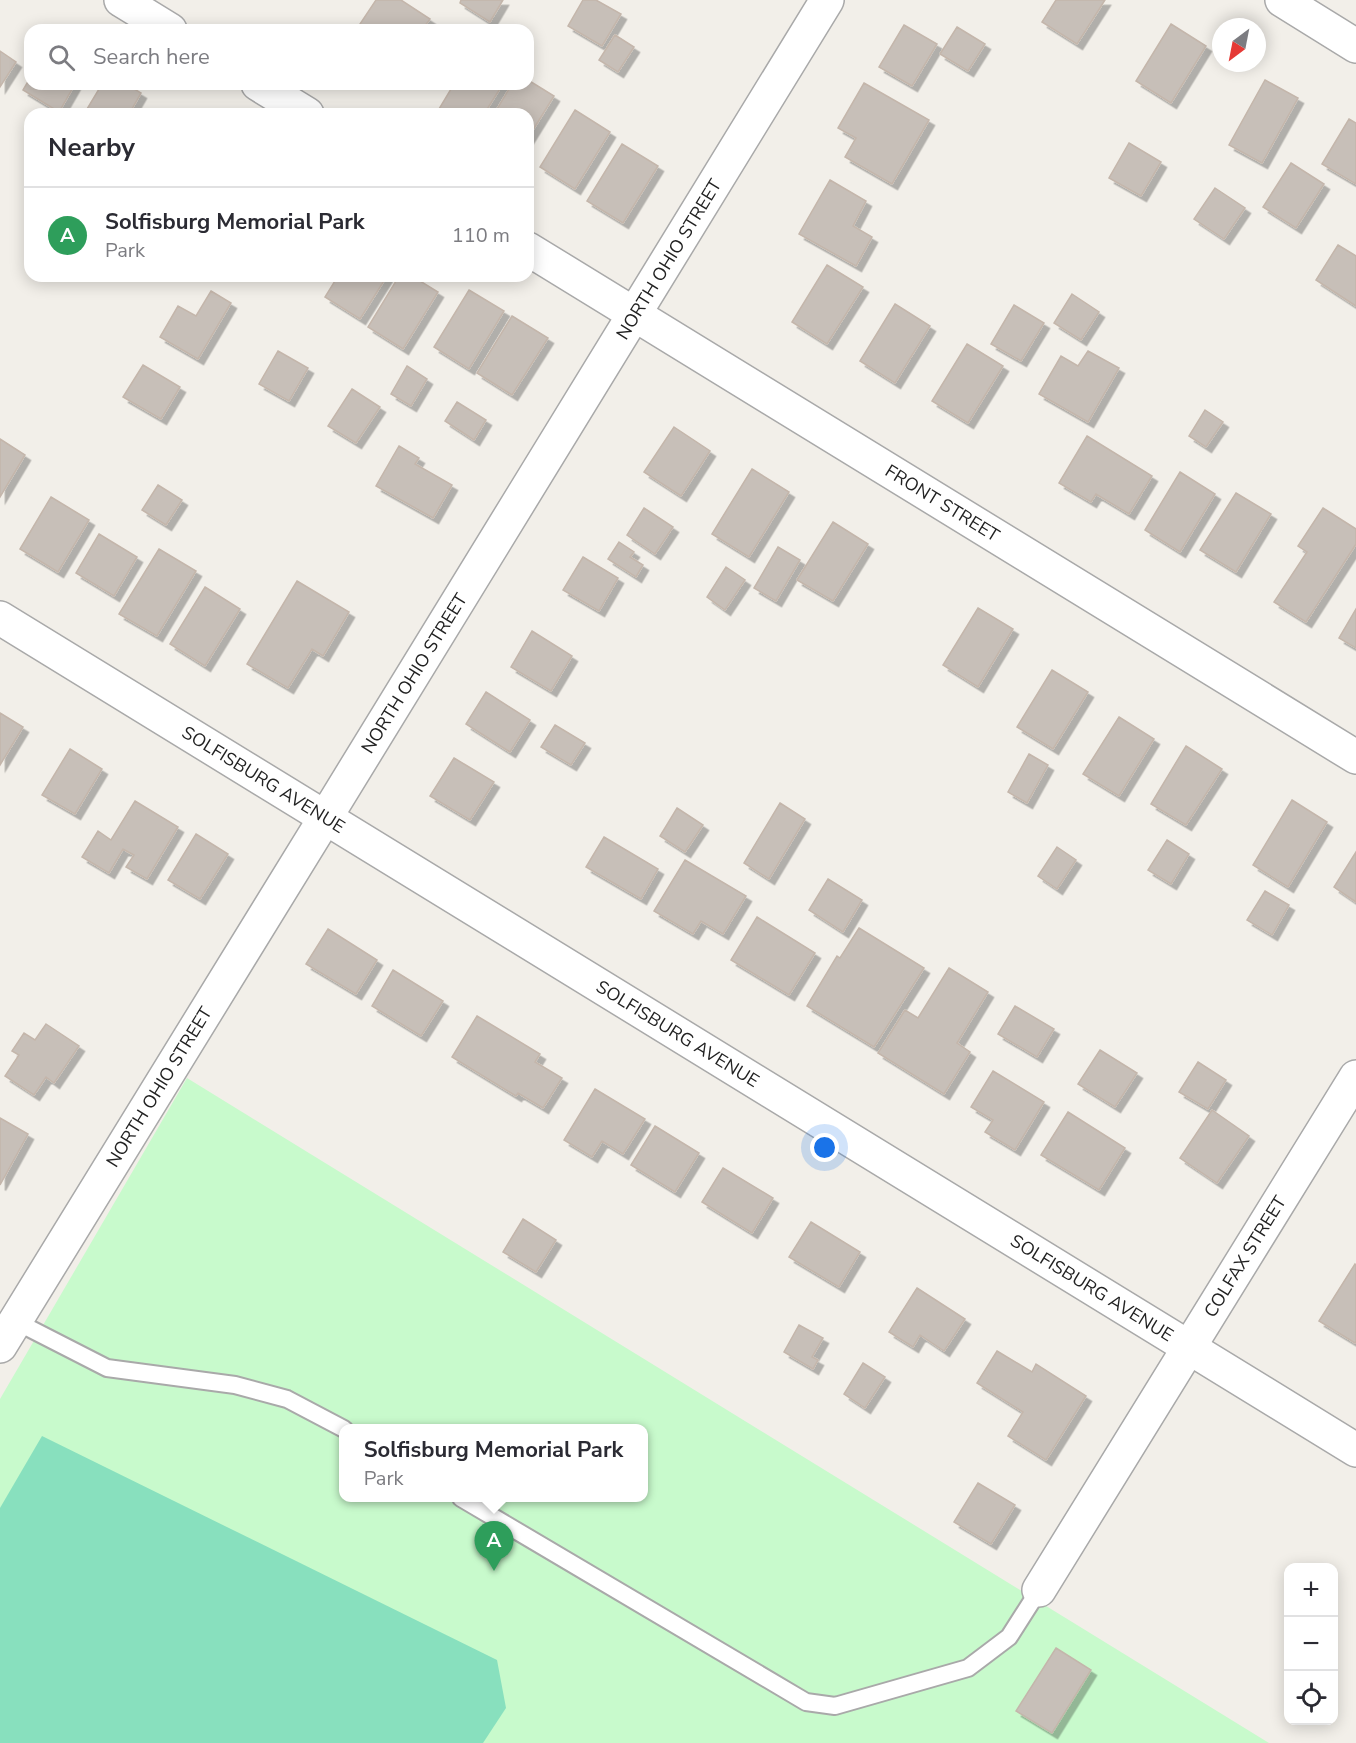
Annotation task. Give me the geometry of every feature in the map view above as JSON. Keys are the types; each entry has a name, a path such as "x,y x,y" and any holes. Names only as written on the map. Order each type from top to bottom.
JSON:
{"street":[{"path":"121,0 160,24"},
{"name":"NORTH OHIO STREET","path":"5,1326 325,817 827,0"},
{"path":"1282,0 1356,46"},
{"path":"268,90 297,108"},
{"name":"FRONT STREET","path":"534,253 1356,757"},
{"name":"SOLFISBURG AVENUE","path":"0,618 1356,1450"},
{"name":"COLFAX STREET","path":"1038,1590 1189,1347 1351,1095"}],"lane":[{"path":"5,1326 107,1368 234,1384 287,1399 339,1426"},
{"path":"469,1502 806,1702 835,1706 968,1668 1009,1636 1038,1590"}],"green space":[{"path":"187,1078 1269,1743 0,1743 0,1399"},
{"path":"42,1436 497,1660 506,1708 483,1743 0,1743 0,1508"}],"building":[{"path":"376,0 401,0 430,19 426,24 360,24"},
{"path":"461,0 503,0 490,22 460,3"},
{"path":"583,0 596,0 621,14 602,46 568,26"},
{"path":"1056,0 1105,0 1077,44 1042,22"},
{"path":"1171,24 1206,46 1171,103 1136,81"},
{"path":"904,25 937,44 912,86 879,67"},
{"path":"957,27 985,44 968,71 940,54"},
{"path":"615,35 634,47 618,72 599,60"},
{"path":"0,51 16,62 0,87"},
{"path":"1265,80 1298,98 1262,163 1229,145"},
{"path":"864,83 929,120 892,184 845,157 856,138 838,128"},
{"path":"534,84 554,96 534,128 534,108 498,108 508,90 534,90"},
{"path":"23,90 72,90 61,108 52,108"},
{"path":"98,90 136,90 141,93 132,108 88,108"},
{"path":"450,90 499,90 488,108 440,108"},
{"path":"575,110 610,132 575,189 540,167"},
{"path":"1349,119 1356,123 1356,184 1322,164"},
{"path":"1129,143 1161,162 1141,196 1109,178"},
{"path":"622,144 658,166 623,223 587,201"},
{"path":"1291,163 1324,184 1296,228 1263,207"},
{"path":"830,180 866,201 853,226 872,237 856,266 799,234"},
{"path":"1215,188 1245,208 1224,239 1194,219"},
{"path":"1338,245 1356,256 1356,306 1316,280"},
{"path":"827,265 863,287 827,344 792,322"},
{"path":"334,282 383,282 360,319 325,297"},
{"path":"395,282 422,282 438,292 403,349 368,327"},
{"path":"469,290 504,311 469,369 434,347"},
{"path":"211,291 231,303 198,359 160,337 178,306 196,316"},
{"path":"1072,294 1099,312 1081,340 1054,323"},
{"path":"895,304 930,326 895,383 860,361"},
{"path":"1014,305 1044,323 1021,361 991,344"},
{"path":"512,316 548,338 512,395 477,373"},
{"path":"967,344 1003,366 968,423 932,401"},
{"path":"278,351 308,368 289,401 259,384"},
{"path":"1088,351 1119,368 1088,422 1039,394 1061,356 1078,366"},
{"path":"143,365 180,387 161,419 123,397"},
{"path":"407,366 427,379 411,406 391,394"},
{"path":"352,389 380,407 356,443 328,426"},
{"path":"457,402 486,420 474,440 445,421"},
{"path":"1205,410 1223,422 1206,447 1189,436"},
{"path":"674,427 710,451 681,496 644,472"},
{"path":"1087,436 1152,476 1129,514 1096,494 1091,502 1059,483"},
{"path":"0,439 25,455 0,497"},
{"path":"399,446 419,458 415,464 452,485 433,518 376,486"},
{"path":"752,469 789,492 749,557 712,534"},
{"path":"1180,472 1215,494 1180,552 1145,530"},
{"path":"158,485 182,500 166,525 142,510"},
{"path":"1236,493 1271,514 1236,572 1200,550"},
{"path":"51,497 89,520 58,572 20,549"},
{"path":"644,508 673,527 655,554 627,535"},
{"path":"1323,508 1356,529 1356,544 1306,622 1274,602 1307,552 1298,546"},
{"path":"833,522 868,544 833,601 797,580"},
{"path":"99,534 137,557 114,596 76,573"},
{"path":"619,542 634,552 630,557 643,565 636,577 608,559"},
{"path":"778,547 800,560 776,601 754,588"},
{"path":"159,549 196,571 157,636 119,614"},
{"path":"583,557 618,578 599,611 563,590"},
{"path":"726,567 745,580 725,610 707,597"},
{"path":"297,581 349,612 323,656 312,649 288,688 247,664"},
{"path":"205,587 240,609 205,666 170,644"},
{"path":"978,608 1013,629 978,687 943,665"},
{"path":"1356,609 1356,648 1339,638"},
{"path":"532,631 572,656 551,691 511,667"},
{"path":"1052,670 1088,692 1053,749 1017,727"},
{"path":"486,692 530,720 510,752 466,724"},
{"path":"0,713 23,727 0,765"},
{"path":"1119,717 1154,739 1119,796 1083,774"},
{"path":"555,725 585,743 571,765 541,747"},
{"path":"1186,746 1222,769 1186,825 1151,804"},
{"path":"70,749 102,769 75,814 42,795"},
{"path":"1029,754 1048,765 1027,803 1008,792"},
{"path":"454,758 494,782 470,820 430,796"},
{"path":"1292,800 1327,822 1288,887 1253,865"},
{"path":"135,801 178,827 147,879 126,867 134,855 123,849 109,873 82,857 98,831 111,840"},
{"path":"780,803 805,819 769,879 744,863"},
{"path":"677,808 703,825 685,852 660,836"},
{"path":"196,834 228,854 200,899 168,880"},
{"path":"604,837 658,869 641,899 586,867"},
{"path":"1167,840 1189,854 1171,884 1148,870"},
{"path":"1057,847 1076,860 1057,889 1038,876"},
{"path":"1356,852 1356,902 1334,887"},
{"path":"685,860 746,896 723,934 701,921 693,934 654,911"},
{"path":"828,879 862,900 843,932 809,910"},
{"path":"1265,891 1289,905 1272,935 1247,920"},
{"path":"757,917 815,953 789,995 731,960"},
{"path":"859,928 924,968 874,1047 807,1006 837,956 840,958"},
{"path":"328,929 377,960 356,994 306,964"},
{"path":"949,968 988,992 957,1043 970,1052 944,1094 878,1053 905,1010 918,1018"},
{"path":"393,970 443,1001 421,1036 372,1006"},
{"path":"1015,1006 1054,1029 1037,1057 998,1034"},
{"path":"477,1016 540,1054 535,1062 562,1078 543,1108 518,1093 516,1096 452,1057"},
{"path":"46,1024 79,1046 54,1083 46,1077 34,1095 5,1076 19,1055 12,1051 24,1033 35,1040"},
{"path":"1100,1050 1137,1073 1115,1107 1078,1084"},
{"path":"1198,1062 1226,1080 1208,1109 1179,1092"},
{"path":"993,1071 1044,1102 1015,1150 985,1132 993,1120 971,1107"},
{"path":"595,1089 645,1119 623,1154 602,1141 592,1157 564,1140"},
{"path":"1212,1110 1249,1136 1217,1183 1180,1158"},
{"path":"1068,1112 1125,1148 1099,1190 1041,1155"},
{"path":"0,1118 28,1134 0,1185"},
{"path":"655,1126 699,1153 675,1192 631,1165"},
{"path":"723,1168 773,1198 752,1233 702,1202"},
{"path":"523,1219 556,1240 536,1272 503,1252"},
{"path":"811,1222 860,1252 839,1287 789,1257"},
{"path":"1355,1264 1356,1341 1355,1343 1319,1321"},
{"path":"917,1288 965,1319 944,1351 920,1335 913,1347 889,1332"},
{"path":"799,1325 823,1338 812,1357 818,1360 813,1369 784,1352"},
{"path":"997,1351 1032,1372 1036,1364 1086,1396 1046,1460 1008,1436 1023,1412 977,1383"},
{"path":"863,1363 885,1377 865,1408 844,1394"},
{"path":"978,1483 1015,1505 991,1544 954,1522"},
{"path":"1056,1648 1091,1670 1052,1733 1016,1711"}],"place":[{"name":"Solfisburg Memorial Park","path":"494,1571"}]}
